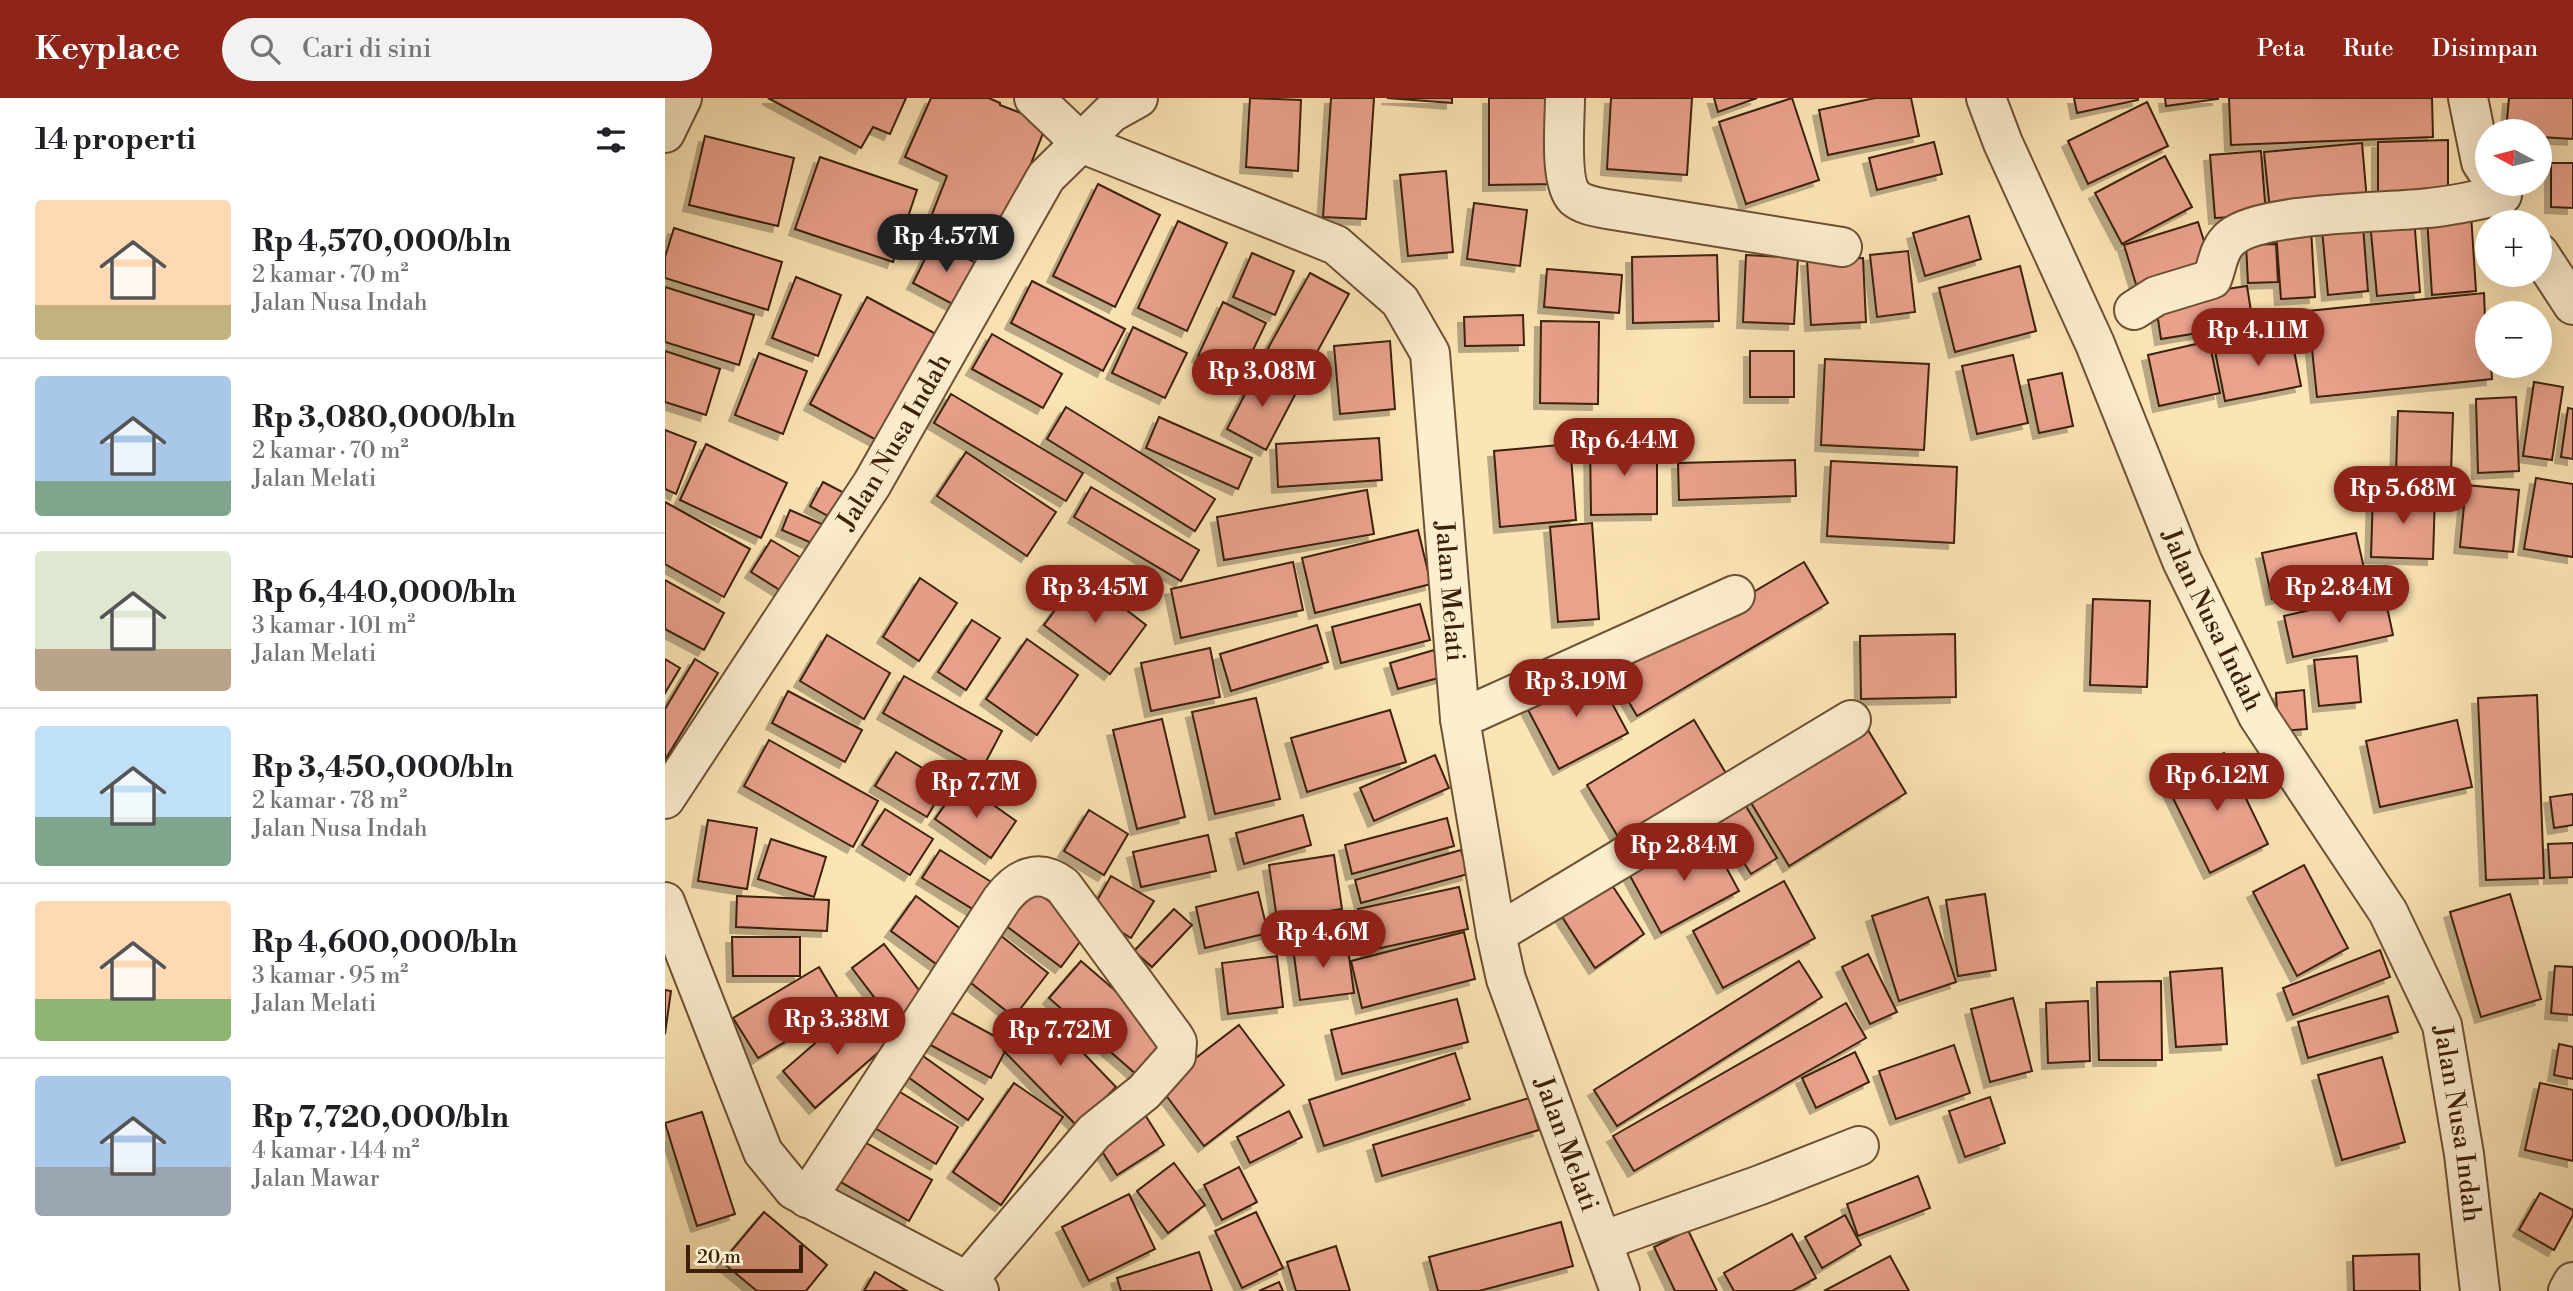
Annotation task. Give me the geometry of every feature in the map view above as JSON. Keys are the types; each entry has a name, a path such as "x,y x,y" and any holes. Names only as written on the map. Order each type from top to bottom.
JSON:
{"street":[{"path":"665,133 682,98"},
{"name":"Jalan Melati","path":"1034,98 1081,143 1336,245 1400,302 1430,353 1459,719 1496,934 1506,979 1620,1291"},
{"name":"Jalan Nusa Indah","path":"665,799 872,484 1046,177 1111,113 1138,98"},
{"path":"1565,98 1566,166 1568,183 1574,197 1607,209 1842,247"},
{"name":"Jalan Nusa Indah","path":"1986,98 2003,143 2095,344 2188,573 2258,716 2388,912 2442,1024 2464,1154 2480,1291"},
{"path":"2468,98 2475,132"},
{"path":"2134,310 2156,296 2212,279 2223,247 2230,238 2249,227 2350,213 2455,205 2490,196"},
{"path":"2552,273 2573,305"},
{"path":"1459,719 1735,595"},
{"path":"1496,934 1851,720"},
{"path":"665,902 763,1152 794,1191 807,1198 973,1286 1094,1132 1144,1092 1173,1060 1178,1049 1174,1037 1063,886 1042,876 1029,878 1009,890 807,1198"},
{"path":"1602,1241 1760,1185 1859,1146"},
{"path":"2568,1291 2573,1282"}],"building":[{"path":"768,98 906,98 890,134 873,127 861,148"},
{"path":"931,98 989,98 1047,123 999,245 931,217 947,176 905,157"},
{"path":"1250,98 1301,100 1298,171 1246,167"},
{"path":"1331,98 1374,98 1366,219 1323,217"},
{"path":"1387,98 1452,98 1452,103"},
{"path":"1489,98 1551,98 1551,184 1489,185"},
{"path":"1611,98 1692,98 1687,175 1607,169"},
{"path":"1714,98 1757,98 1718,112"},
{"path":"1792,98 1819,180 1746,204 1719,122"},
{"path":"1875,98 1911,98 1919,136 1828,155 1819,110"},
{"path":"2074,98 2138,98 2138,100 2077,113"},
{"path":"2165,98 2218,98 2218,99 2166,106"},
{"path":"2229,98 2432,98 2433,137 2231,145"},
{"path":"2509,98 2573,98 2573,139 2552,138 2552,119 2507,119"},
{"path":"2147,102 2168,146 2088,184 2068,141"},
{"path":"705,136 794,158 778,226 689,205"},
{"path":"2448,140 2448,197 2378,198 2378,142"},
{"path":"1934,142 1942,174 1877,190 1869,158"},
{"path":"2362,143 2367,201 2270,210 2264,152"},
{"path":"2261,151 2266,215 2215,218 2210,155"},
{"path":"2165,156 2192,207 2122,244 2095,193"},
{"path":"820,157 917,190 893,262 795,229"},
{"path":"2552,163 2573,163 2573,208 2551,207"},
{"path":"1446,171 1453,252 1408,256 1400,175"},
{"path":"1098,184 1160,215 1115,307 1053,276"},
{"path":"1474,203 1527,210 1520,266 1467,259"},
{"path":"2471,214 2476,291 2432,295 2427,218"},
{"path":"1969,216 1981,259 1925,276 1913,233"},
{"path":"2414,218 2420,292 2377,296 2370,222"},
{"path":"1178,221 1227,243 1187,331 1138,308"},
{"path":"2198,222 2213,270 2139,294 2124,245"},
{"path":"2363,226 2368,291 2328,295 2322,229"},
{"path":"674,228 782,262 768,310 665,278 665,257"},
{"path":"2311,229 2315,297 2281,299 2276,232"},
{"path":"934,241 980,265 958,307 913,283"},
{"path":"2276,244 2278,282 2248,283 2246,245"},
{"path":"1908,251 1915,312 1877,317 1870,255"},
{"path":"1252,253 1294,271 1275,315 1233,297"},
{"path":"1717,255 1719,321 1633,323 1632,257"},
{"path":"1746,255 1798,258 1794,324 1743,322"},
{"path":"1863,258 1866,322 1811,325 1807,260"},
{"path":"2020,266 2036,331 1955,352 1939,288"},
{"path":"1547,269 1622,275 1619,313 1544,307"},
{"path":"1310,273 1349,294 1305,374 1266,352"},
{"path":"796,277 841,295 818,356 772,338"},
{"path":"1032,281 1125,329 1103,371 1011,323"},
{"path":"2247,286 2253,324 2161,339 2155,300"},
{"path":"665,287 754,315 739,365 665,342"},
{"path":"2484,293 2484,301 2475,301 2475,378 2492,379 2317,397 2308,311"},
{"path":"867,297 936,334 878,441 810,404"},
{"path":"1223,302 1266,323 1240,377 1198,356"},
{"path":"1523,315 1524,345 1465,346 1464,317"},
{"path":"1541,321 1599,322 1598,404 1540,403"},
{"path":"1133,327 1187,353 1165,398 1112,373"},
{"path":"992,334 1062,374 1043,408 972,369"},
{"path":"2291,335 2301,386 2225,401 2215,351"},
{"path":"1390,341 1395,409 1340,414 1334,346"},
{"path":"2209,341 2220,393 2159,406 2148,355"},
{"path":"665,351 720,369 706,415 665,402"},
{"path":"1750,351 1794,351 1794,397 1750,397"},
{"path":"759,353 807,371 783,434 735,415"},
{"path":"2013,355 2028,423 1977,434 1962,366"},
{"path":"1825,359 1929,364 1924,450 1821,445"},
{"path":"1258,369 1298,389 1266,450 1227,429"},
{"path":"2062,373 2073,426 2039,433 2028,380"},
{"path":"2534,382 2563,387 2552,460 2523,456"},
{"path":"951,394 1083,473 1066,501 934,423"},
{"path":"2516,397 2519,471 2478,473 2476,399"},
{"path":"1066,407 1215,499 1195,531 1047,439"},
{"path":"2568,408 2573,409 2573,459 2561,457"},
{"path":"2398,411 2453,413 2451,474 2396,473"},
{"path":"1159,417 1252,458 1238,489 1146,448"},
{"path":"665,430 696,442 676,494 665,489"},
{"path":"1379,438 1382,480 1278,487 1276,444"},
{"path":"1590,441 1657,441 1657,514 1591,515"},
{"path":"706,444 787,483 761,538 680,500"},
{"path":"1570,444 1576,520 1500,527 1494,451"},
{"path":"966,452 1056,512 1027,556 937,496"},
{"path":"1795,460 1796,496 1679,500 1678,463"},
{"path":"1831,461 1957,467 1954,543 1827,536"},
{"path":"2536,478 2573,484 2573,557 2524,549"},
{"path":"823,482 850,496 837,521 810,506"},
{"path":"2466,485 2519,490 2513,552 2460,547"},
{"path":"1091,487 1199,550 1181,581 1074,517"},
{"path":"1367,490 1374,534 1224,560 1217,517"},
{"path":"2373,492 2435,495 2433,559 2371,557"},
{"path":"665,502 750,549 724,597 665,564"},
{"path":"790,510 824,525 816,545 782,530"},
{"path":"1592,523 1599,619 1558,622 1550,527"},
{"path":"1418,530 1431,584 1315,613 1302,558"},
{"path":"2356,533 2366,577 2272,599 2262,553"},
{"path":"771,540 803,559 783,592 751,572"},
{"path":"1293,562 1303,610 1181,638 1171,589"},
{"path":"1804,562 1828,603 1637,716 1613,675"},
{"path":"1081,575 1146,625 1110,674 1044,625"},
{"path":"920,578 957,603 919,661 883,637"},
{"path":"665,580 724,613 704,650 665,629"},
{"path":"2384,593 2393,635 2293,657 2284,616"},
{"path":"2093,599 2150,601 2147,687 2090,685"},
{"path":"1420,604 1430,640 1341,663 1332,627"},
{"path":"972,620 1000,638 966,690 938,672"},
{"path":"1317,625 1328,662 1231,691 1220,654"},
{"path":"1955,634 1956,697 1861,699 1860,636"},
{"path":"827,635 890,673 864,719 800,681"},
{"path":"1027,639 1078,675 1037,735 986,699"},
{"path":"1210,648 1220,697 1151,711 1141,663"},
{"path":"1434,650 1442,677 1398,689 1390,663"},
{"path":"2357,656 2361,702 2319,706 2314,660"},
{"path":"665,659 680,668 665,693"},
{"path":"695,659 718,673 665,760 665,709"},
{"path":"1593,668 1628,733 1559,769 1525,704"},
{"path":"904,676 1002,731 982,769 883,713"},
{"path":"2304,690 2307,729 2278,731 2276,693"},
{"path":"788,691 862,730 845,762 772,723"},
{"path":"2537,695 2544,878 2486,880 2478,698"},
{"path":"1256,698 1280,799 1215,814 1192,712"},
{"path":"1390,710 1406,762 1307,792 1291,738"},
{"path":"1162,719 1185,817 1137,829 1113,730"},
{"path":"1694,720 1733,785 1626,850 1587,785"},
{"path":"2457,720 2472,787 2380,807 2366,741"},
{"path":"1865,725 1906,793 1789,866 1747,796"},
{"path":"769,740 878,801 853,847 744,786"},
{"path":"896,752 947,783 927,817 875,786"},
{"path":"2224,753 2268,844 2210,873 2165,782"},
{"path":"1435,755 1449,788 1374,821 1360,788"},
{"path":"961,782 1016,821 991,858 935,819"},
{"path":"2573,794 2573,825 2554,828 2550,797"},
{"path":"1741,798 1777,858 1751,874 1714,815"},
{"path":"885,809 933,839 910,875 862,845"},
{"path":"1089,810 1128,834 1104,875 1064,851"},
{"path":"1303,815 1311,845 1244,864 1236,833"},
{"path":"1447,818 1454,846 1352,874 1345,845"},
{"path":"708,820 757,828 747,889 698,881"},
{"path":"1707,832 1739,891 1661,933 1629,874"},
{"path":"1208,835 1216,871 1141,887 1133,852"},
{"path":"771,839 826,857 814,897 758,879"},
{"path":"2573,843 2573,877 2550,878 2548,844"},
{"path":"940,850 993,883 976,911 922,878"},
{"path":"1461,850 1468,874 1361,903 1355,880"},
{"path":"1334,855 1342,909 1277,919 1269,865"},
{"path":"2304,865 2348,948 2297,976 2253,892"},
{"path":"1111,876 1154,901 1131,938 1090,913"},
{"path":"1606,876 1644,934 1595,968 1557,909"},
{"path":"1784,881 1815,938 1723,988 1693,931"},
{"path":"1029,886 1088,931 1061,967 1001,922"},
{"path":"1459,887 1468,929 1367,951 1358,909"},
{"path":"1258,892 1268,933 1205,948 1196,907"},
{"path":"1985,894 1996,970 1958,976 1946,900"},
{"path":"2510,894 2541,999 2481,1017 2450,912"},
{"path":"737,896 829,900 827,931 736,927"},
{"path":"916,896 969,935 943,969 891,931"},
{"path":"1928,897 1956,982 1899,1001 1872,916"},
{"path":"1174,909 1192,925 1152,967 1134,951"},
{"path":"1464,932 1475,979 1362,1008 1351,961"},
{"path":"1000,935 1048,973 1014,1017 966,979"},
{"path":"732,937 800,937 800,976 733,976"},
{"path":"1347,941 1354,993 1300,1000 1293,948"},
{"path":"884,944 931,1006 899,1030 852,968"},
{"path":"2380,950 2390,977 2293,1015 2283,988"},
{"path":"1868,954 1897,1012 1870,1024 1842,967"},
{"path":"1277,956 1283,1007 1228,1014 1222,963"},
{"path":"1081,961 1169,1037 1137,1075 1049,998"},
{"path":"1799,961 1822,997 1617,1126 1594,1090"},
{"path":"2555,966 2573,967 2573,1015 2551,1013"},
{"path":"819,967 843,1007 758,1058 733,1018"},
{"path":"2222,968 2227,1044 2176,1047 2170,972"},
{"path":"2161,981 2162,1060 2099,1060 2097,982"},
{"path":"665,990 671,991 665,1034"},
{"path":"2388,996 2398,1032 2308,1058 2298,1022"},
{"path":"2013,998 2032,1071 1990,1082 1971,1009"},
{"path":"1457,999 1468,1042 1342,1074 1331,1030"},
{"path":"2088,1001 2090,1061 2048,1063 2046,1003"},
{"path":"1846,1003 1866,1038 1634,1171 1613,1136"},
{"path":"859,1005 890,1042 815,1108 783,1071"},
{"path":"943,1008 1009,1044 991,1078 925,1042"},
{"path":"1043,1011 1116,1087 1077,1126 1003,1050"},
{"path":"1239,1025 1284,1085 1204,1146 1159,1086"},
{"path":"2559,1044 2573,1047 2573,1079 2554,1075"},
{"path":"1954,1045 1970,1093 1896,1119 1879,1071"},
{"path":"916,1051 983,1099 968,1120 901,1072"},
{"path":"1855,1052 1869,1082 1816,1108 1802,1078"},
{"path":"1455,1053 1470,1099 1324,1146 1309,1100"},
{"path":"2382,1057 2405,1142 2342,1160 2318,1075"},
{"path":"1014,1083 1063,1117 1001,1205 953,1172"},
{"path":"2540,1083 2573,1090 2573,1161 2525,1150"},
{"path":"895,1089 958,1127 936,1164 873,1127"},
{"path":"1990,1097 2005,1143 1965,1157 1949,1111"},
{"path":"1529,1098 1539,1130 1382,1176 1373,1145"},
{"path":"1142,1110 1164,1145 1117,1175 1095,1140"},
{"path":"1289,1111 1302,1137 1250,1163 1237,1137"},
{"path":"702,1112 735,1214 697,1226 665,1123"},
{"path":"861,1140 932,1180 909,1221 839,1181"},
{"path":"1174,1163 1205,1205 1168,1233 1137,1191"},
{"path":"1239,1167 1257,1202 1222,1220 1204,1185"},
{"path":"1918,1176 1930,1208 1858,1236 1847,1204"},
{"path":"2540,1193 2573,1210 2573,1215 2554,1250 2519,1230"},
{"path":"1129,1194 1155,1249 1089,1281 1062,1227"},
{"path":"764,1212 827,1265 806,1291 757,1291 722,1262"},
{"path":"1256,1212 1283,1268 1242,1288 1215,1231"},
{"path":"1845,1215 1861,1245 1822,1268 1805,1237"},
{"path":"1561,1222 1573,1266 1479,1291 1438,1291 1429,1257"},
{"path":"1688,1230 1717,1291 1675,1291 1654,1247"},
{"path":"1792,1234 1816,1278 1792,1291 1734,1291 1724,1273"},
{"path":"1336,1246 1350,1291 1296,1291 1287,1262"},
{"path":"1199,1252 1212,1291 1121,1291 1117,1278"},
{"path":"2419,1254 2420,1291 2354,1291 2353,1256"},
{"path":"1890,1256 1909,1291 1824,1291"},
{"path":"875,1272 907,1291 864,1291"},
{"path":"1279,1282 1283,1291 1259,1291"}]}
